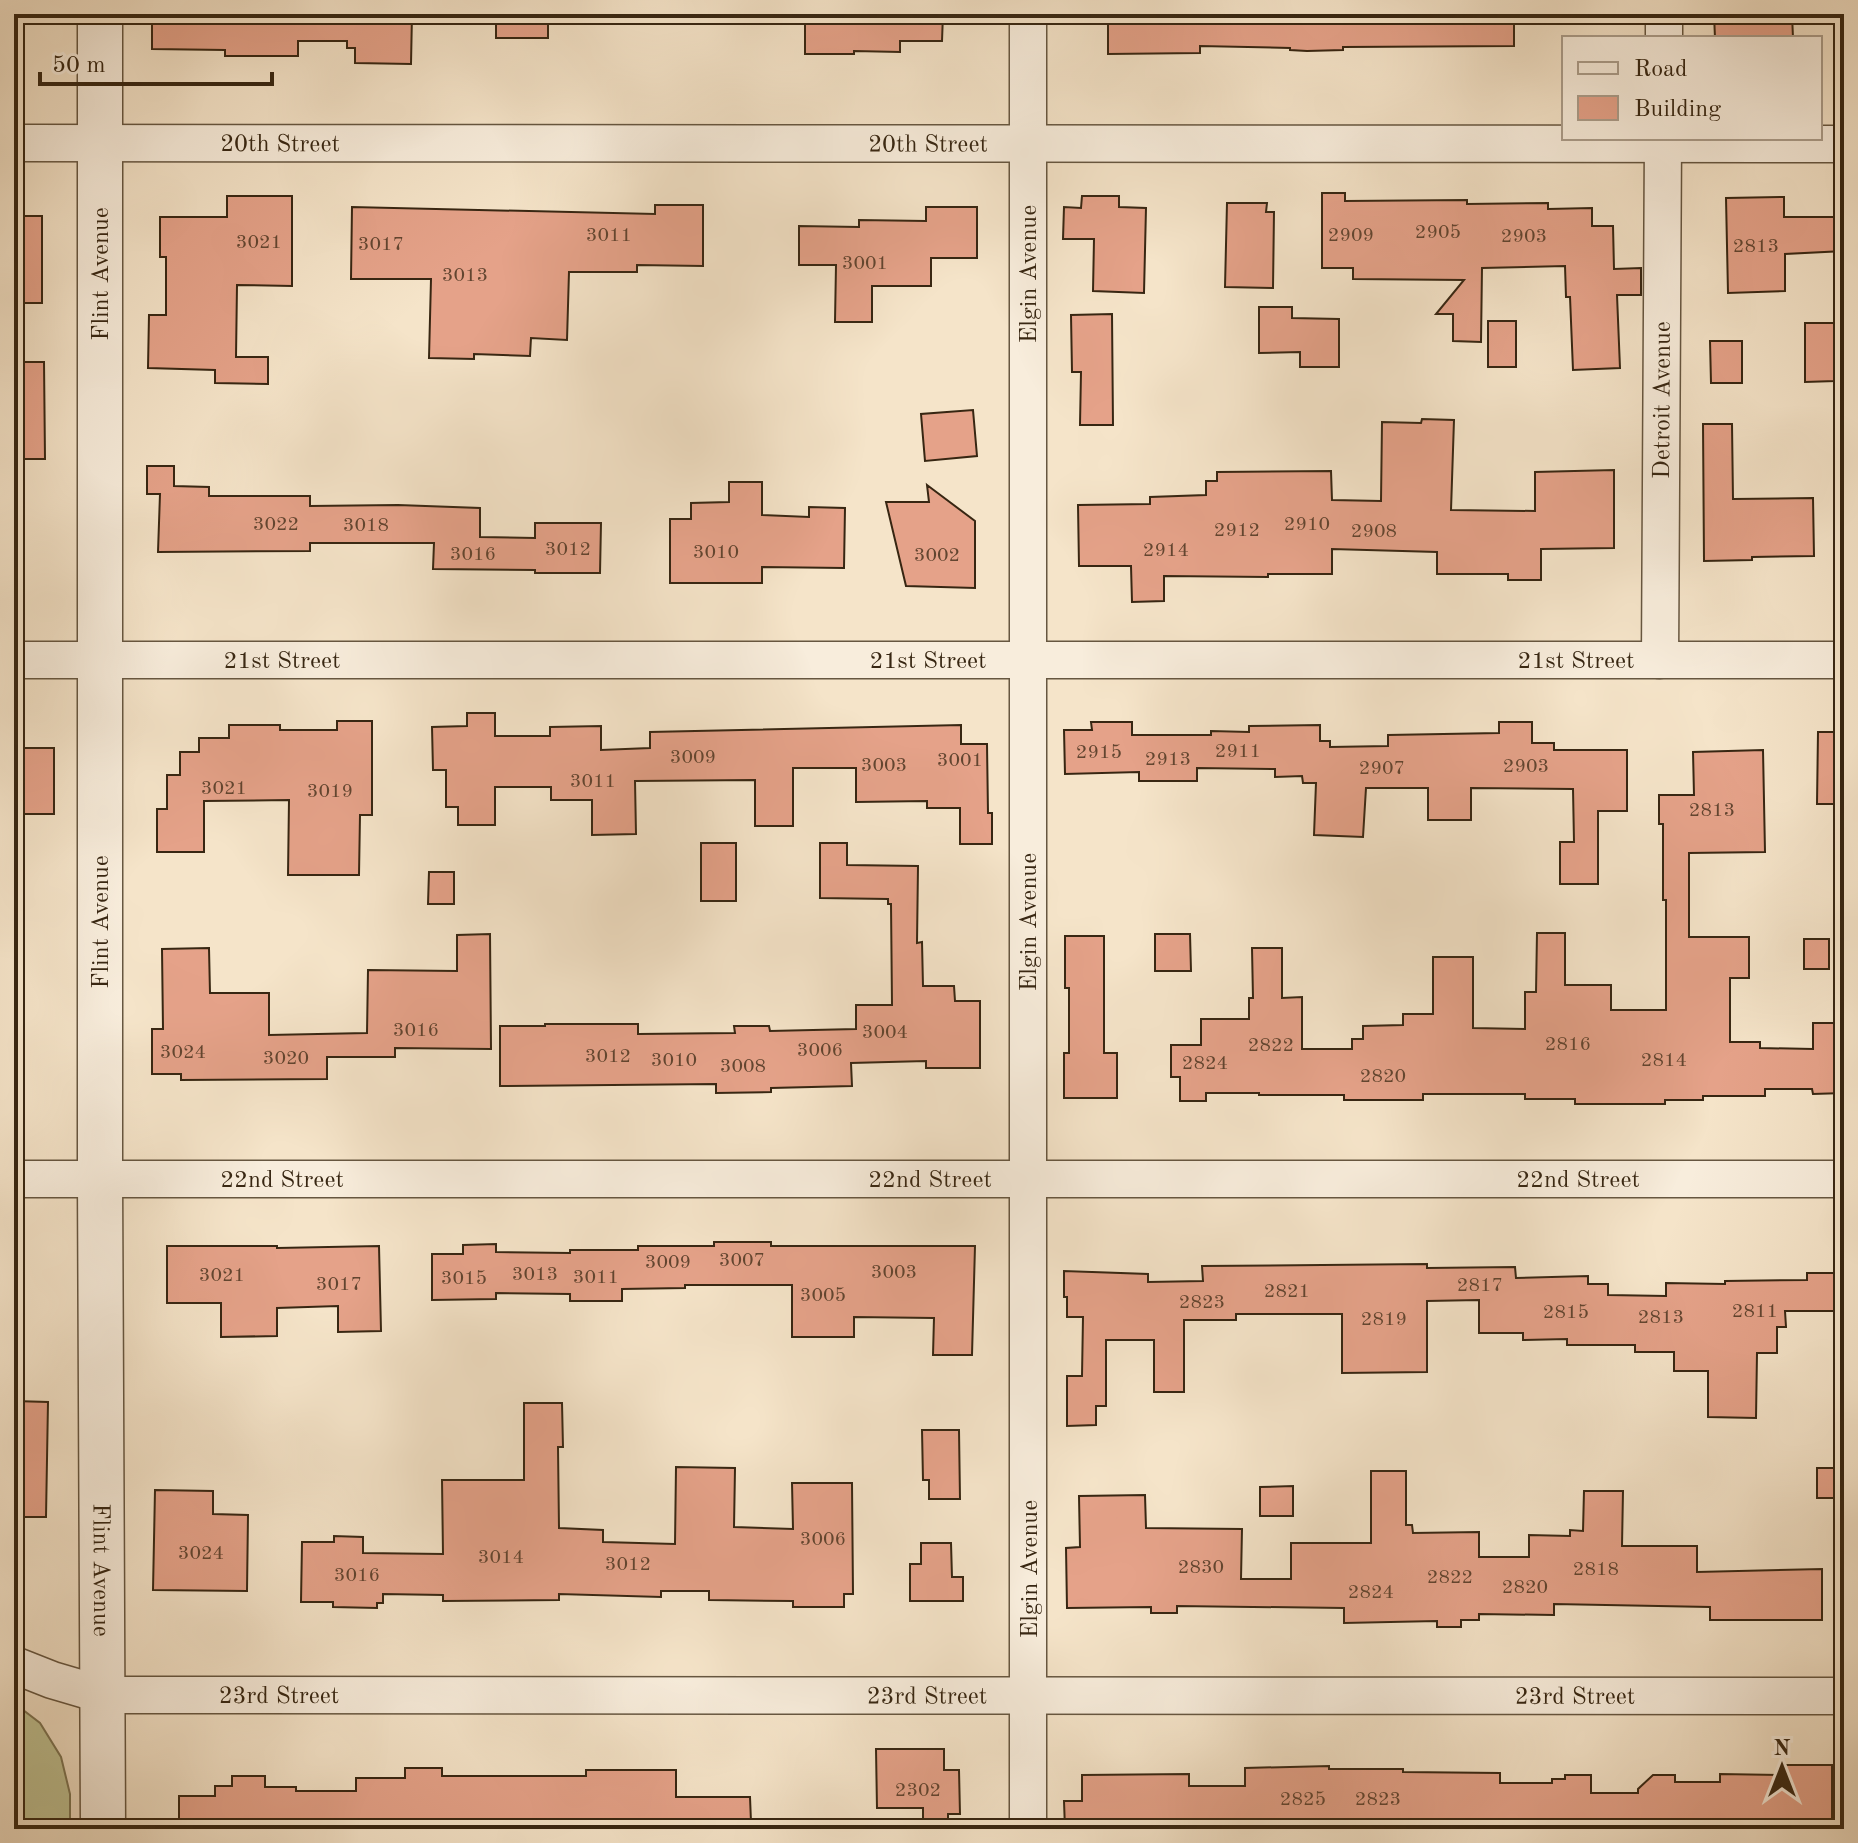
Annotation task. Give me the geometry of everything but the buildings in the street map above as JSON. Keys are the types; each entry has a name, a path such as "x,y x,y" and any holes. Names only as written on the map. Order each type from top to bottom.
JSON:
{"street":[{"name":"Flint Avenue","path":"100,14 103,1829"},
{"name":"Elgin Avenue","path":"1028,14 1028,1829"},
{"path":"1664,14 1664,36"},
{"name":"20th Street","path":"14,143 1663,141 1844,144"},
{"name":"Detroit Avenue","path":"1660,660 1663,141"},
{"name":"21st Street","path":"14,660 1844,660"},
{"name":"22nd Street","path":"14,1179 1844,1179"},
{"name":"23rd Street","path":"14,1665 103,1695 1844,1696"}],"green space":[{"path":"14,1703 40,1723 61,1757 70,1794 70,1829 14,1829"}]}
